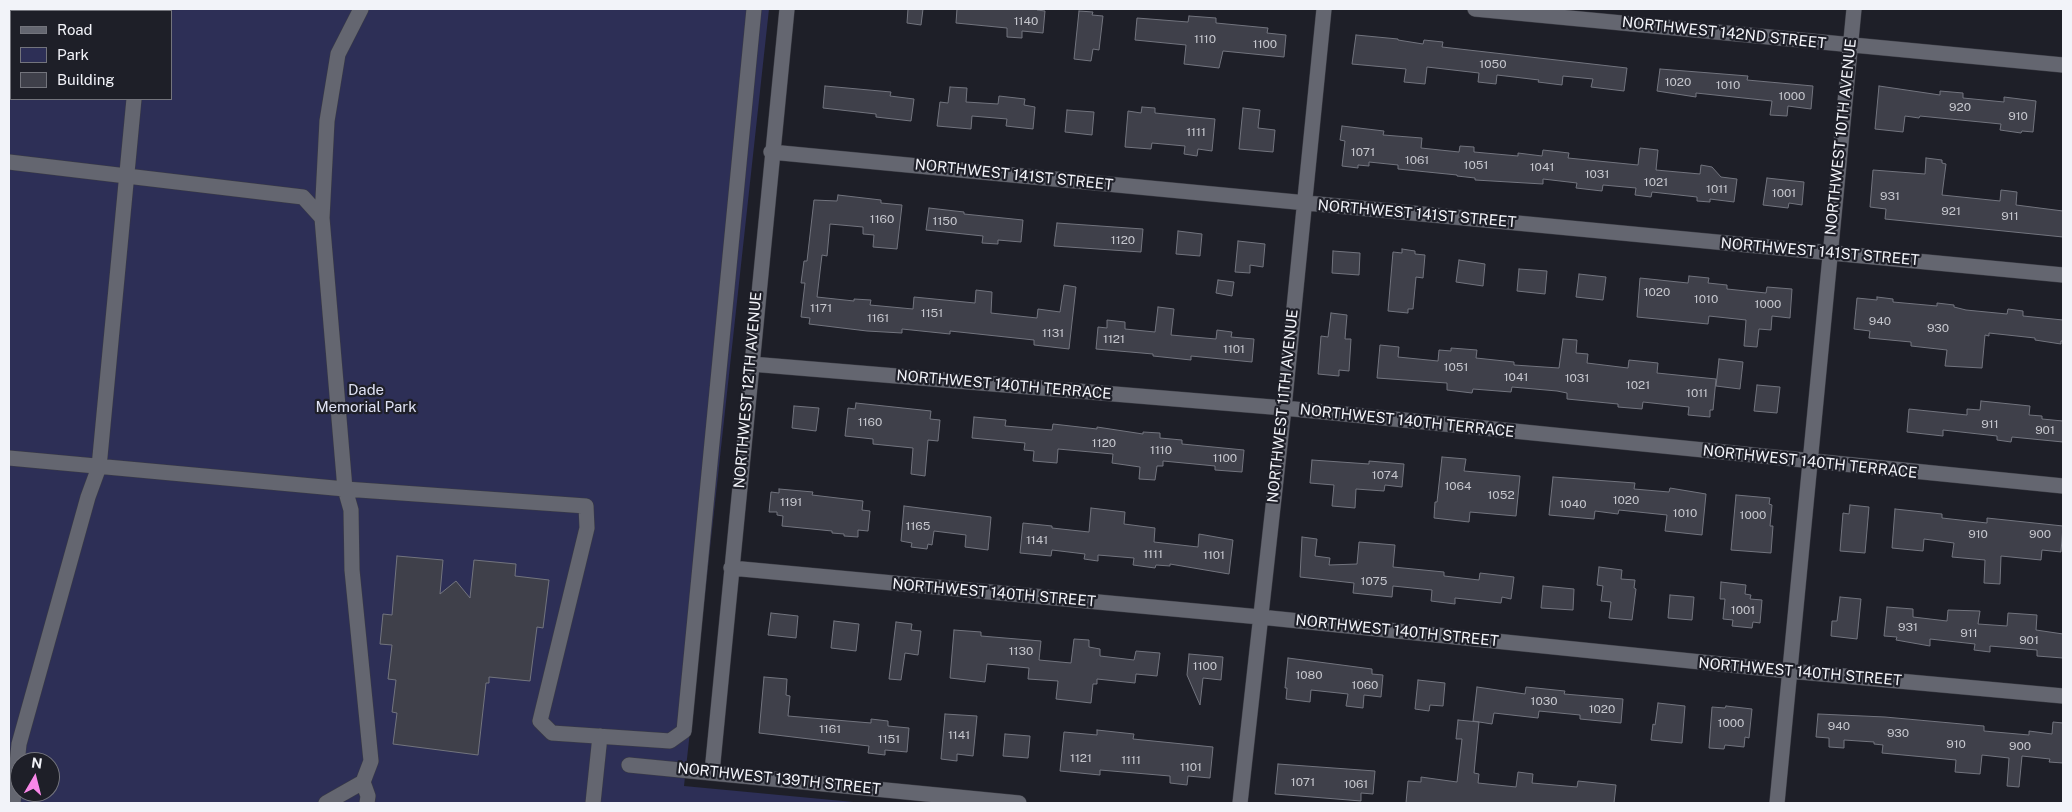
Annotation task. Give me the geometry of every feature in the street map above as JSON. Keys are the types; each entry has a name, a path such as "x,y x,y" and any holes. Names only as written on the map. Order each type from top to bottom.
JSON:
{"street":[{"path":"361,9 338,54 328,121 322,218 345,489 351,510 352,570 371,761 364,782 368,796 367,803"},
{"path":"9,458 345,489 586,506 587,528 540,721 552,733 670,741 684,731 754,9"},
{"name":"NORTHWEST 12TH AVENUE","path":"712,772 771,152 787,9"},
{"name":"NORTHWEST 11TH AVENUE","path":"1240,803 1284,408 1324,9"},
{"name":"NORTHWEST 142ND STREET","path":"1475,9 2063,65"},
{"name":"NORTHWEST 10TH AVENUE","path":"1777,803 1854,9"},
{"path":"13,803 19,744 88,497 99,467 134,100"},
{"name":"NORTHWEST 141ST STREET","path":"771,152 2063,275"},
{"path":"9,162 303,197 322,218"},
{"name":"NORTHWEST 140TH TERRACE","path":"751,364 1284,408 2063,486"},
{"name":"NORTHWEST 140TH STREET","path":"731,568 1260,617 1789,671 2063,696"},
{"path":"593,803 600,736"},
{"name":"NORTHWEST 139TH STREET","path":"629,765 1019,803"},
{"path":"326,803 364,782"}],"green space":[{"name":"Dade Memorial Park","path":"9,9 769,9 684,786 864,803 9,803"}],"building":[{"path":"908,9 923,9 921,25 907,23"},
{"path":"957,9 1037,9 1045,11 1043,33 1022,31 1022,38 1007,37 1007,28 956,23"},
{"path":"1079,11 1093,12 1092,15 1103,16 1099,50 1093,49 1091,61 1074,59"},
{"path":"1189,16 1216,18 1216,23 1268,28 1267,33 1286,35 1284,57 1223,51 1219,68 1184,64 1186,45 1135,40 1137,18 1188,22"},
{"path":"1356,35 1398,39 1423,44 1424,40 1443,42 1442,47 1627,68 1624,91 1591,87 1593,79 1563,76 1562,85 1497,75 1496,84 1478,82 1479,73 1427,67 1425,84 1404,82 1406,69 1352,64"},
{"path":"1660,69 1748,76 1747,80 1813,86 1811,109 1788,106 1787,116 1770,115 1772,101 1696,93 1696,97 1657,91"},
{"path":"825,86 891,92 890,96 914,99 911,121 876,117 876,114 823,108"},
{"path":"1879,86 1940,95 1940,91 1963,93 1963,98 2004,102 2004,97 2036,101 2033,132 2022,131 2021,133 2000,130 2001,124 1920,116 1919,118 1905,116 1903,132 1875,129"},
{"path":"950,87 967,88 966,102 998,104 999,96 1025,99 1024,105 1035,107 1033,129 1006,126 1007,119 972,116 971,129 937,126 940,102 948,103"},
{"path":"1142,107 1155,108 1155,113 1215,119 1212,151 1198,149 1197,156 1184,154 1185,146 1152,143 1151,149 1125,147 1128,111 1141,113"},
{"path":"1243,108 1260,110 1258,128 1275,130 1273,152 1239,149"},
{"path":"1067,110 1094,112 1092,135 1065,132"},
{"path":"1342,126 1384,131 1383,135 1422,138 1421,148 1459,152 1460,146 1474,147 1474,152 1518,156 1518,153 1542,156 1543,150 1569,153 1568,158 1638,165 1640,148 1658,150 1656,170 1700,174 1701,165 1712,167 1721,177 1737,179 1734,202 1710,199 1710,202 1697,201 1697,197 1652,192 1651,197 1635,195 1636,188 1603,185 1602,191 1576,188 1577,183 1543,179 1543,184 1475,180 1475,178 1457,175 1398,169 1398,165 1369,162 1369,166 1358,165 1358,168 1342,166 1345,141 1340,140"},
{"path":"1926,158 1942,160 1942,163 1946,164 1942,195 2000,201 2001,190 2017,192 2016,205 2063,211 2063,237 1885,219 1886,209 1870,207 1873,170 1925,174"},
{"path":"1767,178 1804,182 1802,205 1789,203 1788,208 1763,205"},
{"path":"838,195 881,200 881,203 902,205 897,249 873,247 874,235 863,234 863,227 830,224 827,256 822,255 817,297 854,301 854,299 871,300 870,305 913,309 914,297 975,303 976,290 992,292 991,313 1037,318 1038,309 1060,312 1064,285 1076,287 1069,349 1034,345 1034,340 950,331 950,334 902,329 902,333 809,324 810,318 801,317 805,283 801,283 804,261 807,261 814,200 837,201"},
{"path":"929,208 964,212 964,214 1023,220 1021,242 998,240 998,244 982,243 983,236 926,230"},
{"path":"1057,223 1143,229 1141,252 1054,246"},
{"path":"1178,231 1202,234 1200,256 1176,254"},
{"path":"1238,241 1265,244 1263,267 1250,265 1250,273 1235,272"},
{"path":"1402,249 1415,251 1415,254 1425,255 1423,278 1416,277 1413,309 1408,309 1408,313 1388,311 1393,252 1402,253"},
{"path":"1333,251 1360,253 1359,275 1332,273"},
{"path":"1459,260 1485,264 1483,286 1456,282"},
{"path":"1519,269 1547,271 1545,294 1517,291"},
{"path":"1579,274 1606,277 1603,300 1576,297"},
{"path":"1689,276 1709,278 1708,283 1727,285 1727,289 1766,293 1767,287 1792,289 1790,318 1772,316 1771,330 1759,329 1757,347 1744,346 1746,320 1709,316 1708,324 1637,317 1640,278 1688,283"},
{"path":"1218,280 1234,282 1232,296 1216,293"},
{"path":"1877,297 1893,299 1893,302 1937,306 1937,303 1954,305 1954,307 1966,310 2007,314 2008,309 2023,311 2023,316 2063,320 2063,341 2061,341 2061,344 2035,340 2035,338 1989,333 1989,336 1985,335 1982,368 1945,366 1947,350 1911,346 1911,342 1869,338 1870,331 1854,329 1857,298 1877,300"},
{"path":"1158,307 1174,309 1171,335 1216,339 1217,330 1232,332 1231,337 1254,339 1252,362 1191,356 1191,360 1153,356 1153,354 1096,349 1098,327 1107,328 1107,320 1125,322 1125,329 1155,332"},
{"path":"1331,313 1347,315 1345,339 1351,339 1349,371 1339,370 1339,376 1318,374 1321,336 1328,337"},
{"path":"1563,339 1577,340 1576,353 1588,354 1587,363 1628,368 1629,360 1658,363 1657,373 1716,379 1713,410 1710,410 1710,417 1688,415 1689,407 1643,402 1642,409 1618,407 1618,404 1567,399 1567,393 1557,391 1512,387 1511,392 1473,389 1472,393 1447,390 1447,383 1377,378 1380,345 1399,347 1398,357 1438,361 1439,350 1451,351 1451,348 1477,350 1476,358 1514,362 1514,365 1559,368"},
{"path":"1719,359 1743,362 1740,389 1716,386"},
{"path":"1757,385 1780,387 1777,413 1754,411"},
{"path":"1981,401 2030,406 2029,415 2042,416 2042,419 2063,421 2063,442 2012,437 2011,442 1997,440 1997,436 1943,430 1943,436 1907,432 1909,409 1967,415 1967,409 1980,410"},
{"path":"856,403 931,411 930,419 940,420 938,441 928,440 925,476 911,474 913,448 873,444 873,439 845,436 848,408 855,409"},
{"path":"794,406 819,408 816,431 792,428"},
{"path":"974,417 1006,420 1005,426 1052,430 1053,424 1097,429 1097,427 1143,434 1143,432 1160,433 1160,438 1182,440 1182,444 1244,450 1242,472 1215,470 1215,466 1163,461 1163,466 1157,466 1155,480 1139,479 1140,467 1112,463 1113,454 1058,449 1057,463 1033,461 1034,451 1024,450 1025,443 972,438"},
{"path":"1442,457 1466,459 1464,471 1520,476 1516,516 1470,512 1469,522 1434,518"},
{"path":"1312,460 1369,464 1369,461 1404,464 1402,487 1385,485 1384,491 1356,489 1355,508 1332,506 1334,485 1310,483"},
{"path":"1553,477 1635,483 1634,489 1669,492 1670,488 1706,494 1702,535 1665,531 1667,515 1619,510 1618,514 1595,511 1594,519 1549,515"},
{"path":"779,489 813,492 812,495 863,501 862,510 870,511 868,531 858,530 858,537 844,536 844,534 832,533 832,531 782,526 783,516 777,515 777,512 769,512 771,492 779,493"},
{"path":"1736,495 1770,498 1769,504 1772,505 1770,526 1773,526 1771,553 1731,550"},
{"path":"1850,505 1869,507 1865,553 1840,551 1843,513 1849,514"},
{"path":"904,506 991,517 988,550 965,547 966,535 934,531 932,545 928,544 927,549 911,547 912,543 901,541"},
{"path":"1091,508 1125,512 1124,524 1155,528 1154,542 1198,547 1199,534 1233,540 1229,574 1170,564 1170,566 1156,565 1155,568 1133,565 1134,558 1098,555 1098,561 1084,559 1085,554 1052,550 1051,556 1020,553 1023,523 1089,532"},
{"path":"1895,509 1942,514 1942,518 1987,523 1987,518 2063,526 2061,552 2042,550 2041,560 2001,556 2000,584 1984,583 1985,560 1952,557 1954,543 1924,539 1923,551 1892,548"},
{"path":"1302,537 1317,539 1315,556 1330,558 1329,565 1357,564 1359,542 1395,545 1393,567 1444,572 1444,576 1479,580 1480,573 1514,577 1511,599 1502,597 1501,603 1455,598 1455,604 1431,601 1432,590 1393,586 1392,597 1353,593 1354,583 1300,577"},
{"path":"397,556 443,560 440,594 456,581 470,598 474,560 516,564 515,576 549,580 543,628 537,627 530,681 489,677 489,683 486,683 478,755 393,744 397,713 392,712 396,680 388,679 392,645 380,644 383,614 392,615"},
{"path":"1599,567 1622,570 1621,579 1635,580 1634,588 1636,589 1632,620 1609,618 1611,602 1601,601 1603,586 1597,585"},
{"path":"1721,582 1746,585 1745,594 1751,595 1750,599 1762,600 1760,623 1753,622 1752,628 1732,626 1733,620 1723,619 1725,599 1720,599"},
{"path":"1543,586 1574,589 1573,610 1541,608"},
{"path":"1670,595 1694,597 1692,620 1668,618"},
{"path":"1840,597 1861,599 1857,639 1831,636 1832,621 1837,621"},
{"path":"1887,607 1913,609 1913,617 1947,621 1948,610 1980,611 1978,624 2007,626 2008,613 2037,615 2036,630 2063,634 2063,658 2037,656 2037,650 1990,646 1990,652 1974,650 1975,644 1930,639 1930,646 1896,640 1897,637 1884,636"},
{"path":"771,613 798,616 796,638 768,635"},
{"path":"834,621 859,624 856,651 831,648"},
{"path":"896,622 912,624 911,630 921,631 918,655 905,653 901,680 889,679"},
{"path":"954,630 981,632 981,636 1041,641 1039,660 1071,663 1074,639 1089,640 1089,647 1100,649 1100,656 1134,660 1136,651 1160,653 1157,676 1136,674 1135,683 1097,679 1097,684 1093,684 1091,703 1056,699 1058,681 1028,679 1029,668 987,664 985,682 950,678"},
{"path":"1189,654 1223,657 1221,680 1203,678 1200,705 1187,675"},
{"path":"1288,658 1372,669 1372,674 1383,675 1381,697 1364,695 1363,708 1346,706 1348,694 1311,690 1310,702 1286,699 1287,688 1285,688"},
{"path":"764,677 787,679 786,695 790,696 788,716 871,723 871,719 888,721 888,726 909,728 907,752 885,750 885,755 868,753 869,746 759,733"},
{"path":"1418,680 1445,683 1443,706 1430,705 1429,711 1415,709"},
{"path":"1477,687 1525,694 1526,687 1565,691 1564,694 1623,699 1621,723 1580,719 1580,715 1539,711 1538,718 1494,713 1492,724 1473,721"},
{"path":"1658,703 1685,706 1682,743 1651,740"},
{"path":"1726,706 1752,709 1749,738 1745,737 1744,747 1725,745 1724,749 1709,748 1712,707 1725,708"},
{"path":"945,714 977,716 973,756 957,754 957,761 941,759"},
{"path":"1818,714 1885,717 1984,726 1984,731 2029,735 2029,731 2052,734 2053,722 2063,723 2063,763 2049,762 2050,759 2022,756 2019,787 2007,786 2009,758 1982,755 1980,774 1955,772 1956,760 1882,753 1883,745 1874,744 1874,742 1844,740 1844,748 1829,747 1829,738 1816,737"},
{"path":"1458,720 1479,722 1474,773 1479,774 1478,783 1516,787 1518,772 1533,774 1532,783 1577,787 1578,781 1616,785 1614,803 1406,803 1408,781 1421,782 1421,777 1457,782 1462,739 1456,739"},
{"path":"1097,730 1134,734 1133,739 1213,747 1210,778 1188,776 1187,785 1170,783 1170,776 1100,770 1100,775 1060,771 1064,732 1097,735"},
{"path":"1005,734 1030,736 1028,758 1003,756"},
{"path":"1278,764 1375,771 1373,794 1361,793 1361,801 1275,794"}]}
